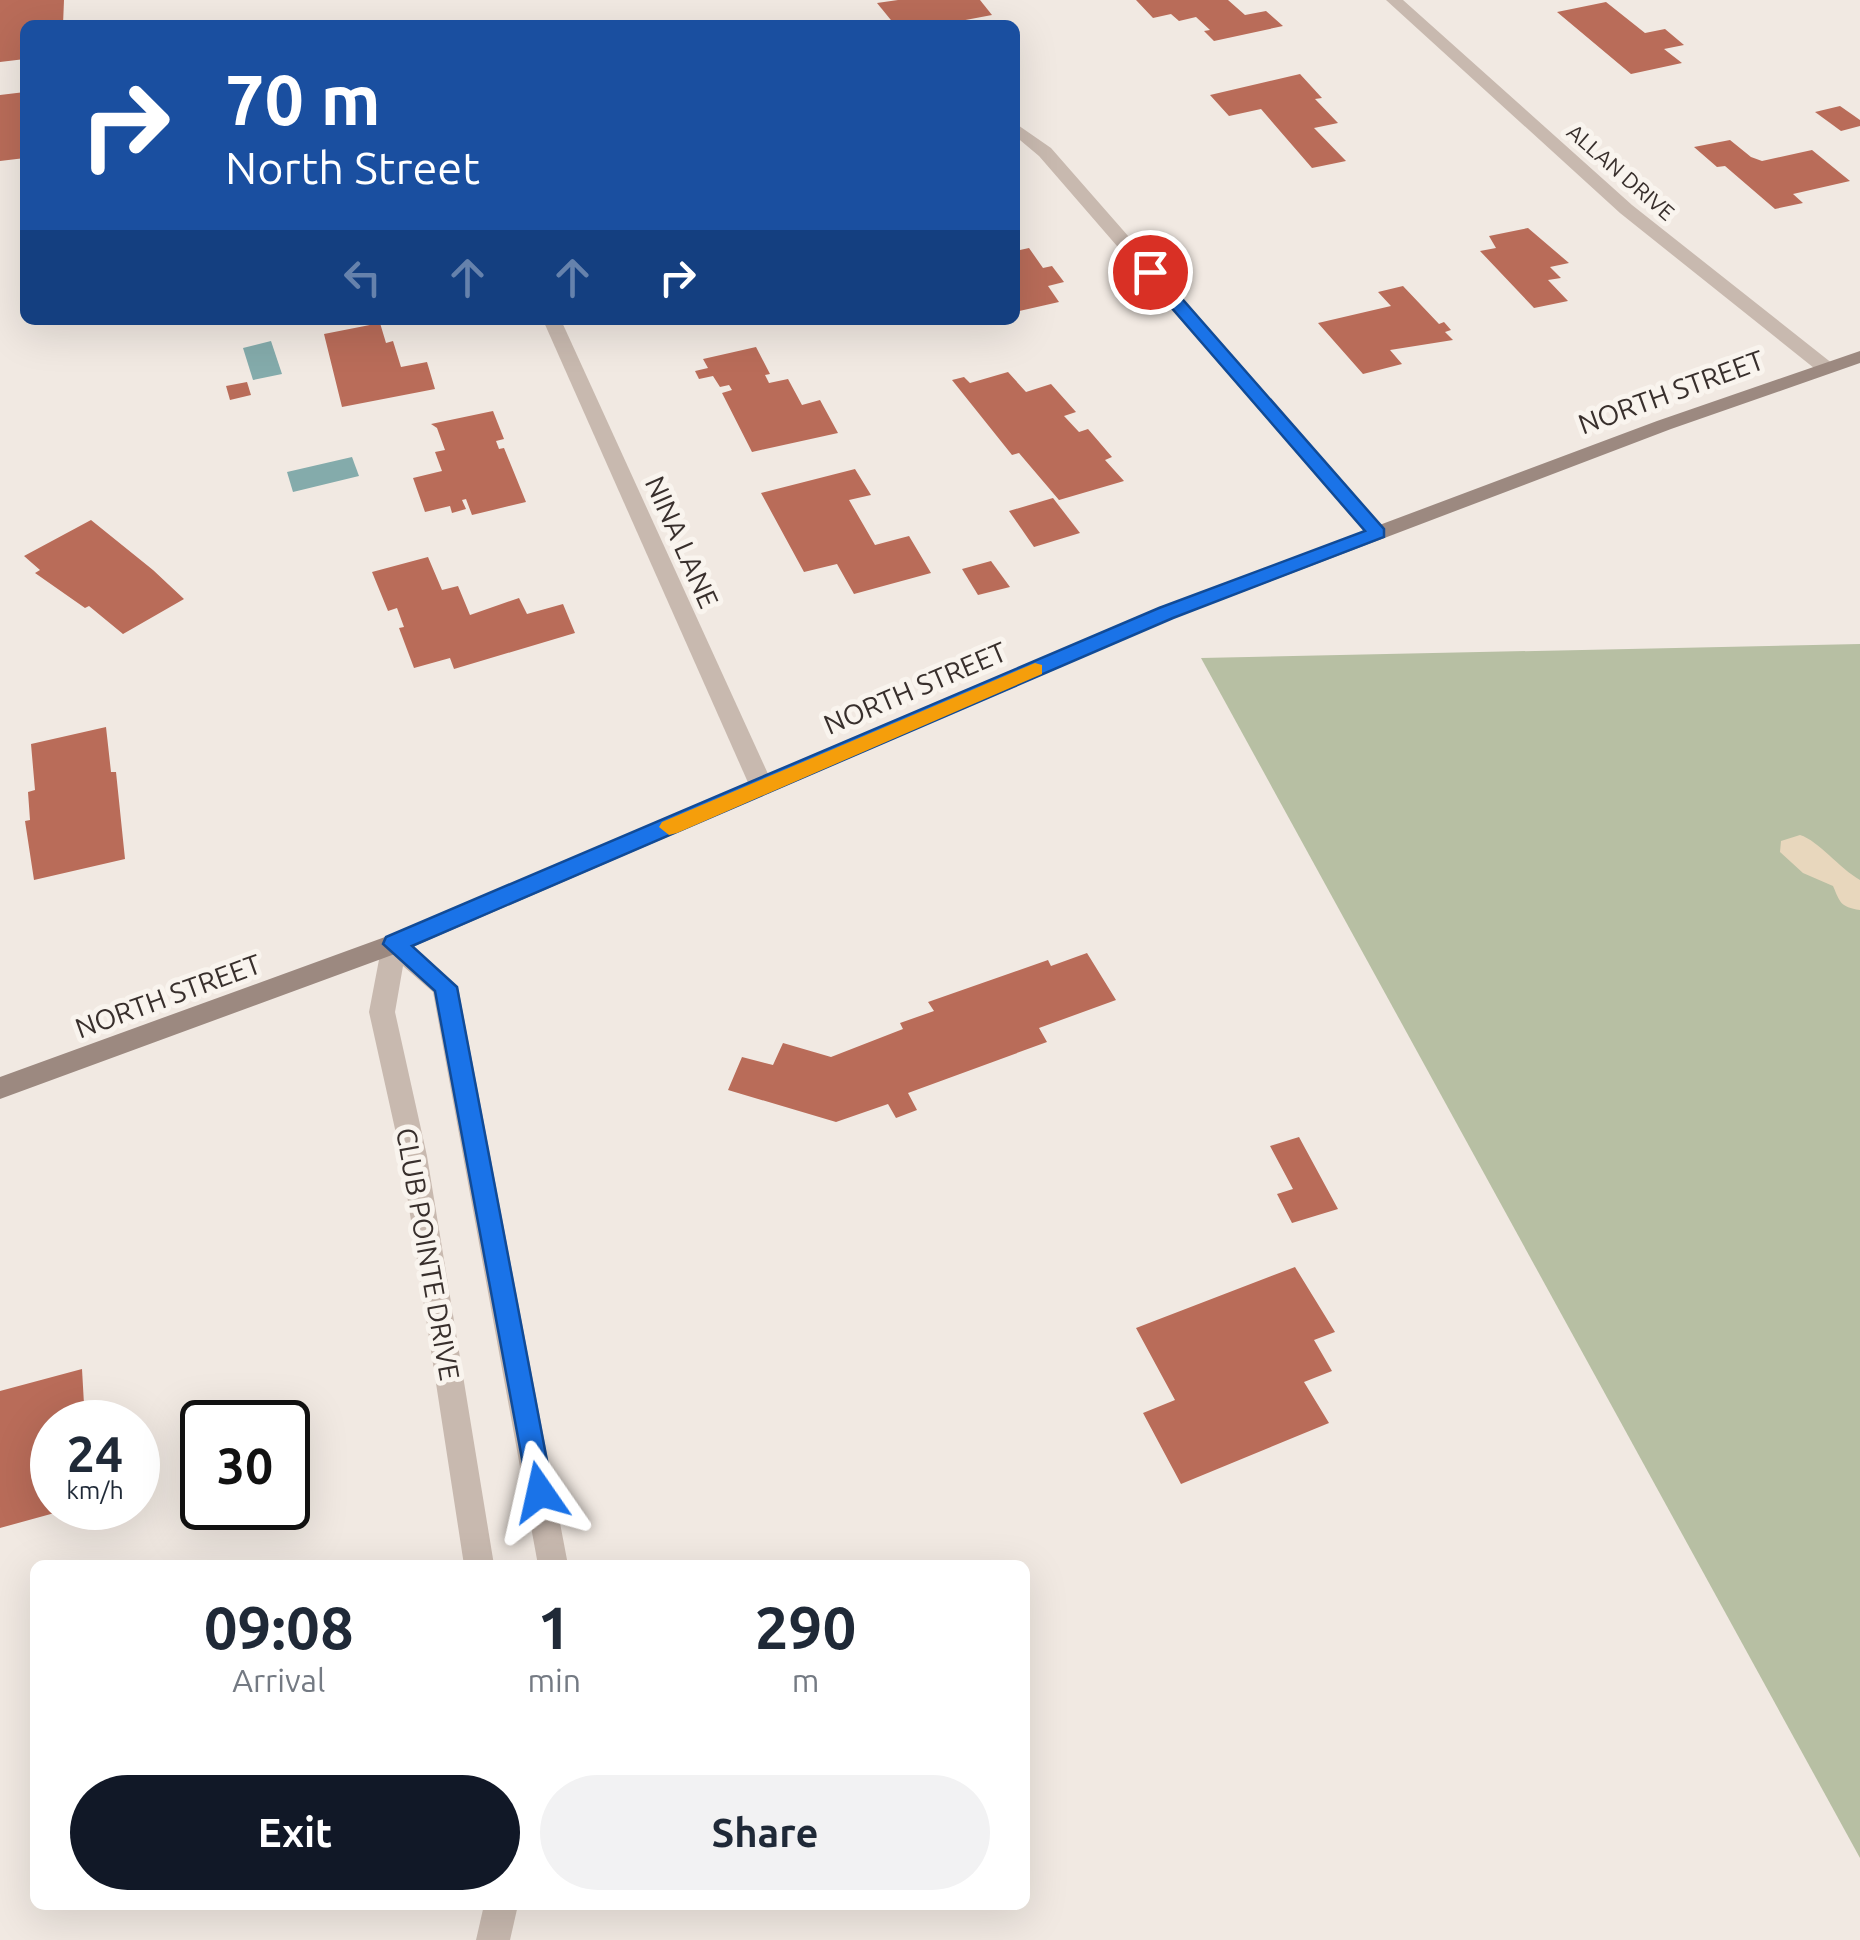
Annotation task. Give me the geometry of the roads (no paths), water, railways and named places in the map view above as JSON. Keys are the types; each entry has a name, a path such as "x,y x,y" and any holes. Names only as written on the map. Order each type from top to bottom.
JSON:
{"main road":[{"name":"NORTH STREET","path":"0,1088 394,944 1166,613 1664,424 1860,357"}],"street":[{"name":"ALLAN DRIVE","path":"1394,0 1626,209 1826,368"},
{"path":"1020,132 1045,152 1377,533"},
{"name":"NINA LANE","path":"554,325 762,787"},
{"path":"394,944 445,987 552,1560"},
{"name":"CLUB POINTE DRIVE","path":"394,944 382,1012 414,1156 478,1560"},
{"path":"493,1940 500,1910"}],"water":[{"path":"271,341 282,374 253,380 243,348"},
{"path":"352,457 359,476 293,492 287,472"}]}
